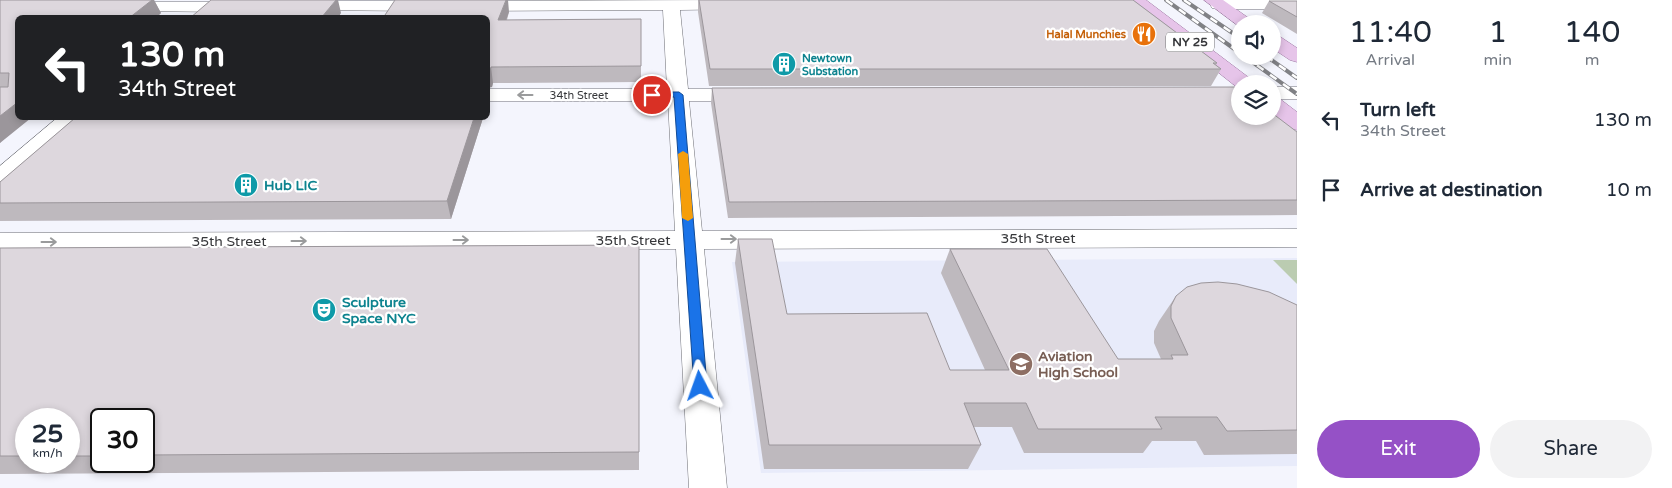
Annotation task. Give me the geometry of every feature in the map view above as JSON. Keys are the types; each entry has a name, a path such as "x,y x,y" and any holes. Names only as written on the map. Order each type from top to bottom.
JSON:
{"main road":[{"name":"NY 25","path":"1138,2 1231,84"},
{"path":"1215,2 1234,15"},
{"path":"1281,46 1297,56"},
{"path":"1281,111 1297,123"}],"street":[{"path":"1116,4 1138,2"},
{"path":"1215,2 1297,4"},
{"path":"671,3 708,488"},
{"path":"281,6 671,3 752,5"},
{"path":"98,7 198,8 261,6"},
{"path":"1281,94 1297,93"},
{"name":"34th Street","path":"490,95 764,95"},
{"path":"0,178 68,120"},
{"name":"35th Street","path":"0,242 1297,238"}],"shaded area":[{"name":"Aviation High School","path":"1297,258 1297,466 761,473 732,262"}],"green space":[{"path":"1273,260 1297,260 1297,284"}],"building":[{"path":"0,0 152,0 133,15 15,15 15,104 0,116 0,87 8,87 9,73 0,73"},
{"path":"211,0 336,0 324,15 194,15"},
{"path":"395,0 506,0 498,20 641,19 641,66 491,67 490,71 490,15 385,15"},
{"path":"699,0 1133,0 1217,63 1213,63 1221,69 710,69"},
{"path":"1269,1 1297,1 1297,17"},
{"path":"1231,87 1231,125 1281,125 1281,120 1297,132 1297,200 729,202 712,88"},
{"name":"Hub LIC","path":"73,120 473,120 447,201 0,203 0,182"},
{"path":"738,239 772,239 787,314 927,313 950,370 1009,370 950,249 1047,249 1118,359 1173,359 1171,355 1188,355 1171,318 1171,306 1176,296 1187,287 1201,283 1218,282 1237,284 1269,292 1297,305 1297,430 1227,431 1217,417 1155,417 1162,429 1038,429 1026,403 964,403 981,445 769,445"},
{"path":"639,245 639,452 155,455 155,408 90,408 90,456 80,456 80,408 15,408 15,456 0,456 0,248"}],"railway":[{"path":"1166,0 1231,47"},
{"path":"1184,0 1231,32"},
{"path":"1257,65 1297,94"},
{"path":"1279,65 1297,78"}],"slow traffic":[{"path":"683,154 688,218"}],"place":[{"name":"Halal Munchies","path":"1144,34"},
{"name":"Newtown Substation","path":"784,64"},
{"name":"Hub LIC","path":"246,185"},
{"name":"Sculpture Space NYC","path":"324,310"},
{"name":"Aviation High School","path":"1021,364"}],"route":[{"path":"652,95 679,95 700,386"}]}
